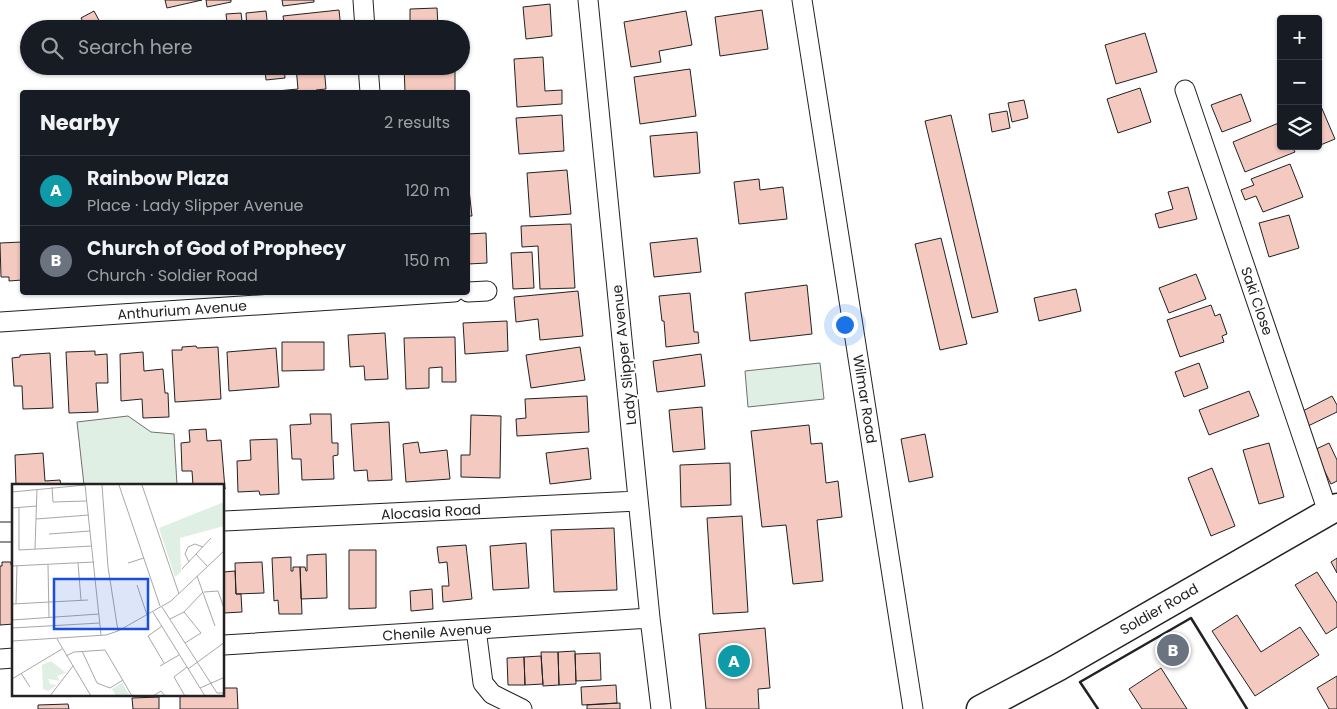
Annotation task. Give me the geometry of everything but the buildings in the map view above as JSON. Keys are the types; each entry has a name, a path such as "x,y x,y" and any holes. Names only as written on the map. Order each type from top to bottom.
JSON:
{"main road":[{"name":"Soldier Road","path":"980,709 1058,667 1333,510"}],"street":[{"path":"363,0 364,20"},
{"name":"Lady Slipper Avenue","path":"588,0 650,618 661,709"},
{"name":"Wilmar Road","path":"802,0 913,709"},
{"path":"369,75 370,90"},
{"name":"Saki Close","path":"1185,90 1333,510"},
{"path":"470,292 487,290"},
{"name":"Anthurium Avenue","path":"0,322 384,295"},
{"name":"Alocasia Road","path":"225,522 638,501"},
{"name":"Chenile Avenue","path":"225,645 650,618"},
{"path":"476,629 483,684 492,694 522,709"}],"green space":[{"path":"820,363 824,399 748,407 745,371"},
{"path":"128,416 151,432 174,434 177,484 84,484 77,422"}],"wall":[{"path":"1098,709 1080,682 1191,618 1247,709"}],"place":[{"name":"Church of God of Prophecy","path":"1173,650"},
{"name":"Rainbow Plaza","path":"734,661"}]}
